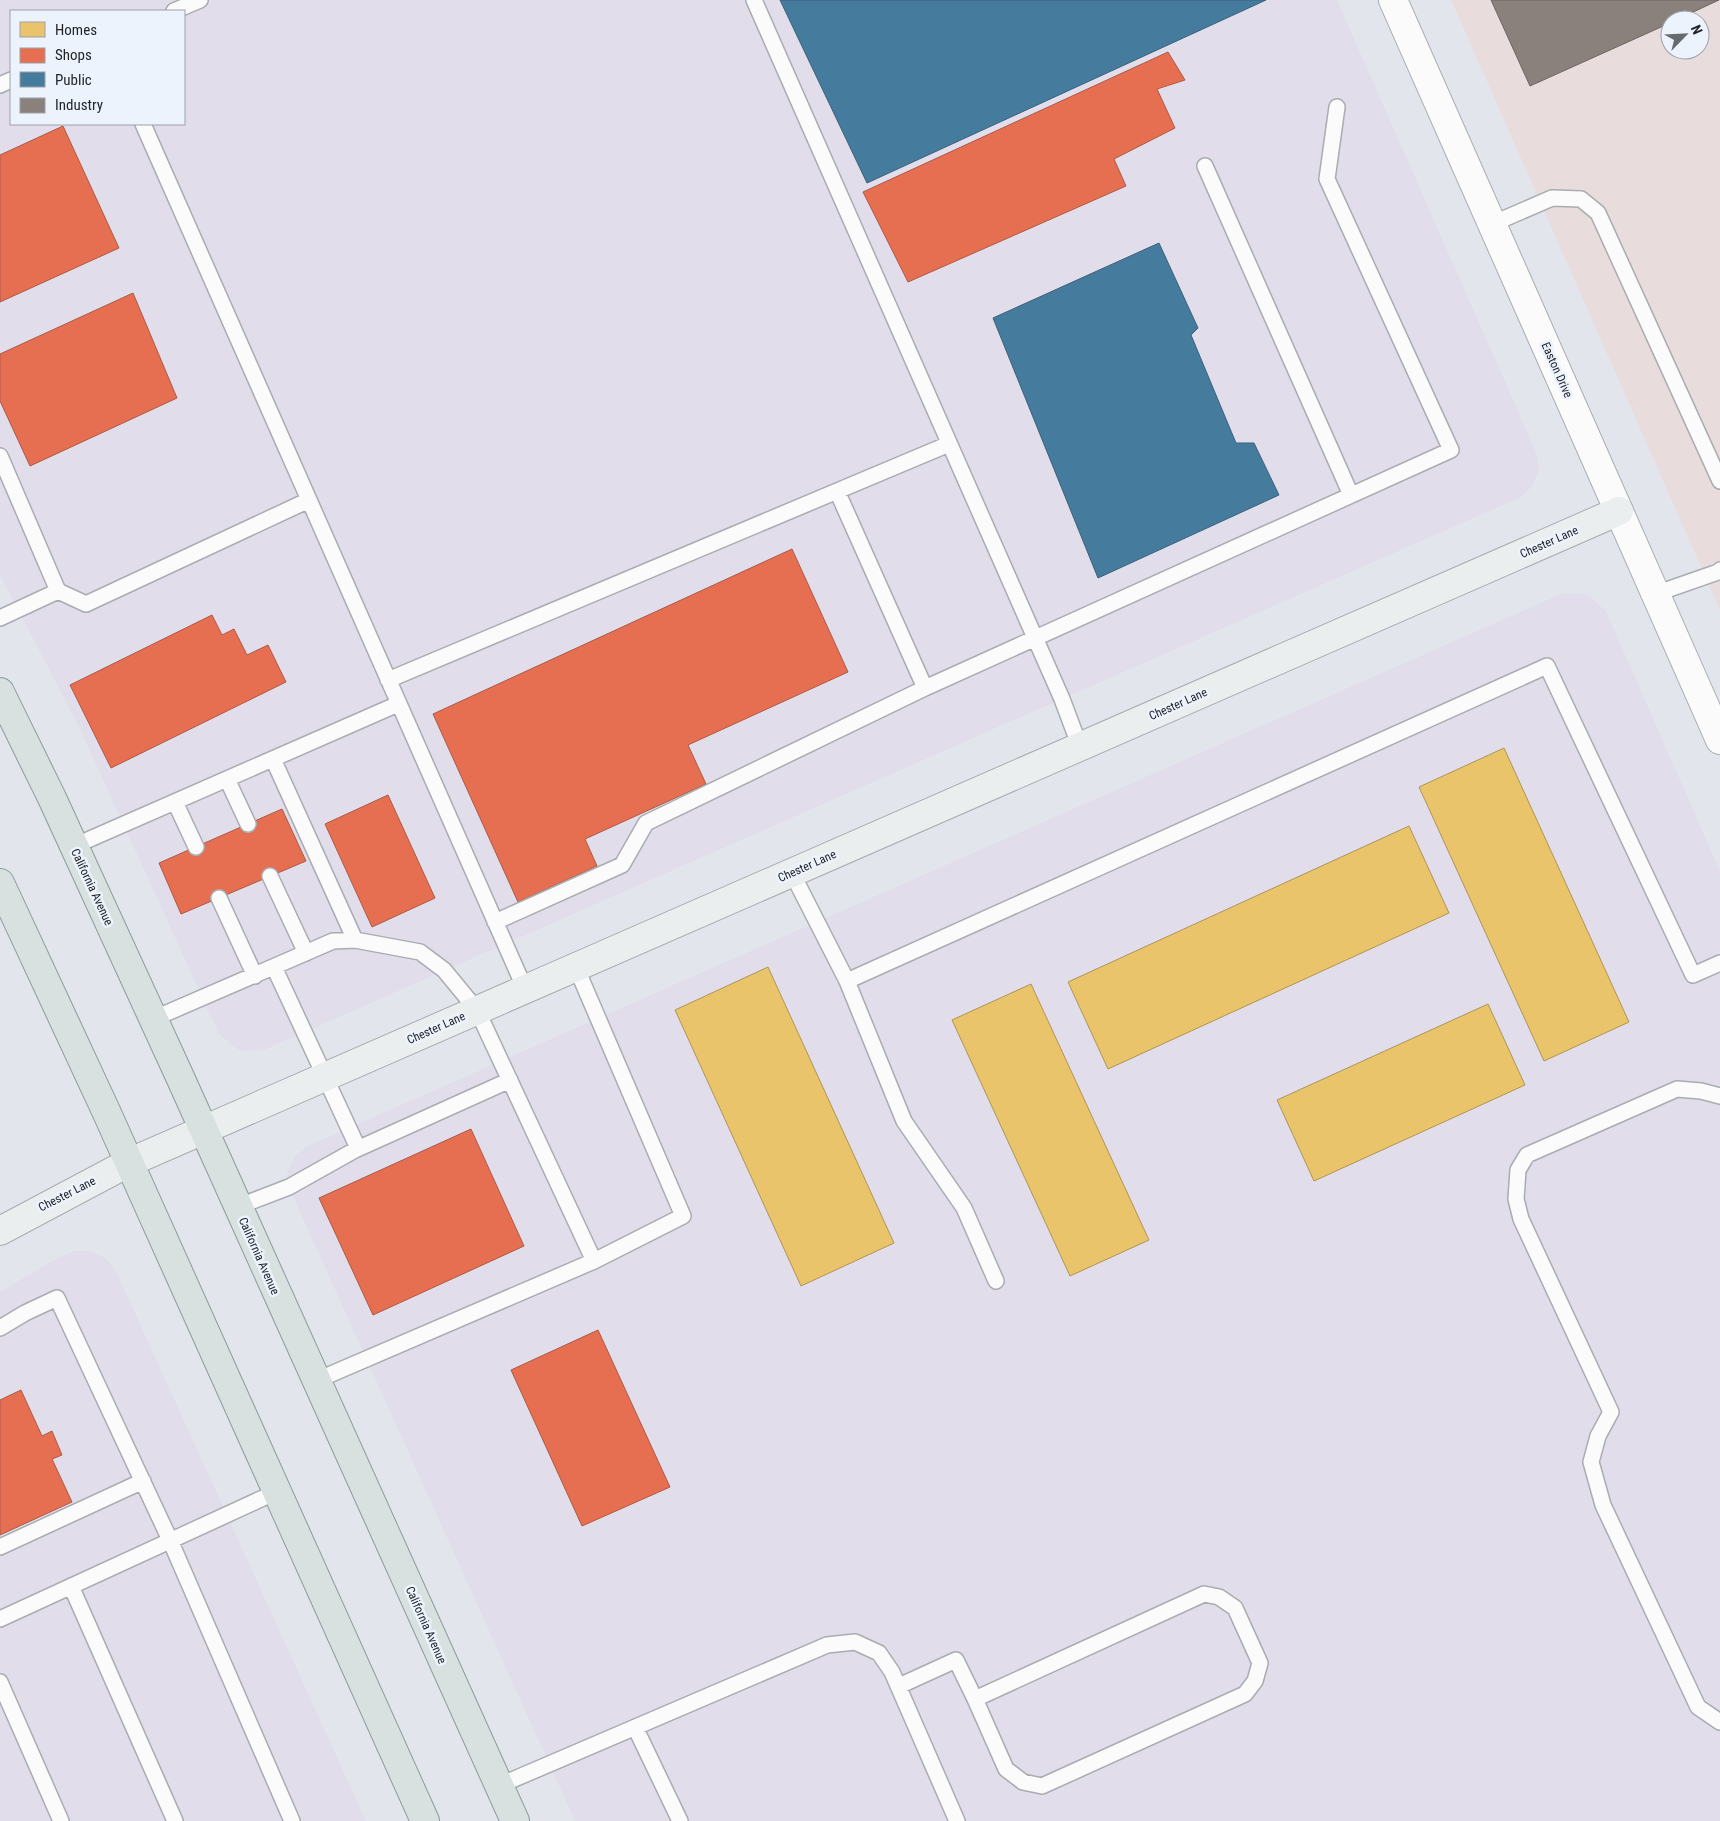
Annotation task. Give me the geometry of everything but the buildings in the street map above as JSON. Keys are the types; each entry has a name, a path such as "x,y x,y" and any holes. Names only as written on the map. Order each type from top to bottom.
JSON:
{"main road":[{"name":"California Avenue","path":"0,692 74,846 153,1019 515,1821"},
{"path":"0,883 128,1162 424,1821"}],"street":[{"name":"Easton Drive","path":"1393,0 1655,594 1712,702 1720,740"},
{"name":"Chester Lane","path":"0,1231 26,1215 128,1162 1619,511"}],"lane":[{"path":"176,10 200,0"},
{"path":"754,0 948,444 1062,699 1080,747"},
{"path":"494,922 622,865 646,822 925,688 1450,450 1327,179 1337,107"},
{"path":"143,125 524,989"},
{"path":"1205,166 1351,495"},
{"path":"1492,224 1552,198 1581,199 1598,213 1720,481"},
{"path":"388,680 948,444"},
{"path":"0,456 58,591 86,604 309,500"},
{"path":"837,491 925,688"},
{"path":"1655,594 1720,570"},
{"path":"0,618 58,591"},
{"path":"847,981 1547,666 1693,975 1720,963"},
{"path":"74,846 398,704"},
{"path":"273,759 355,940"},
{"path":"228,779 248,824"},
{"path":"175,802 196,847"},
{"path":"792,872 847,981 904,1121 964,1208 996,1281"},
{"path":"270,876 306,953"},
{"path":"219,898 255,976"},
{"path":"153,1019 333,941 355,940 420,952 444,970 477,1010 594,1261"},
{"path":"274,967 358,1148"},
{"path":"315,1381 594,1261 683,1216 576,967"},
{"path":"237,1207 289,1186 358,1148 510,1080"},
{"path":"1720,1096 1701,1091 1677,1089 1527,1155 1518,1170 1516,1199 1521,1219 1611,1412 1598,1436 1591,1462 1603,1505 1698,1707 1720,1722"},
{"path":"0,1328 25,1313 57,1298 170,1540 292,1821"},
{"path":"0,1547 143,1481"},
{"path":"0,1619 276,1492"},
{"path":"71,1586 175,1821"},
{"path":"899,1686 956,1660 1006,1769 1023,1782 1042,1786 1245,1694 1255,1681 1260,1664 1235,1608 1219,1597 1204,1594 975,1698"},
{"path":"498,1786 828,1645 855,1642 879,1653 892,1672 957,1821"},
{"path":"0,1682 61,1821"},
{"path":"636,1727 680,1821"}],"shaded area":[{"path":"0,0 1337,0 1536,452 1539,470 1532,487 1519,498 264,1050 240,1051 219,1034 79,727 0,575"},
{"path":"1451,0 1720,0 1720,610"},
{"path":"1561,594 1587,594 1606,611 1720,871 1720,1821 575,1821 290,1190 287,1172 295,1156 308,1146"},
{"path":"74,1251 89,1251 104,1257 115,1269 366,1821 0,1821 0,1292 54,1260"}]}
